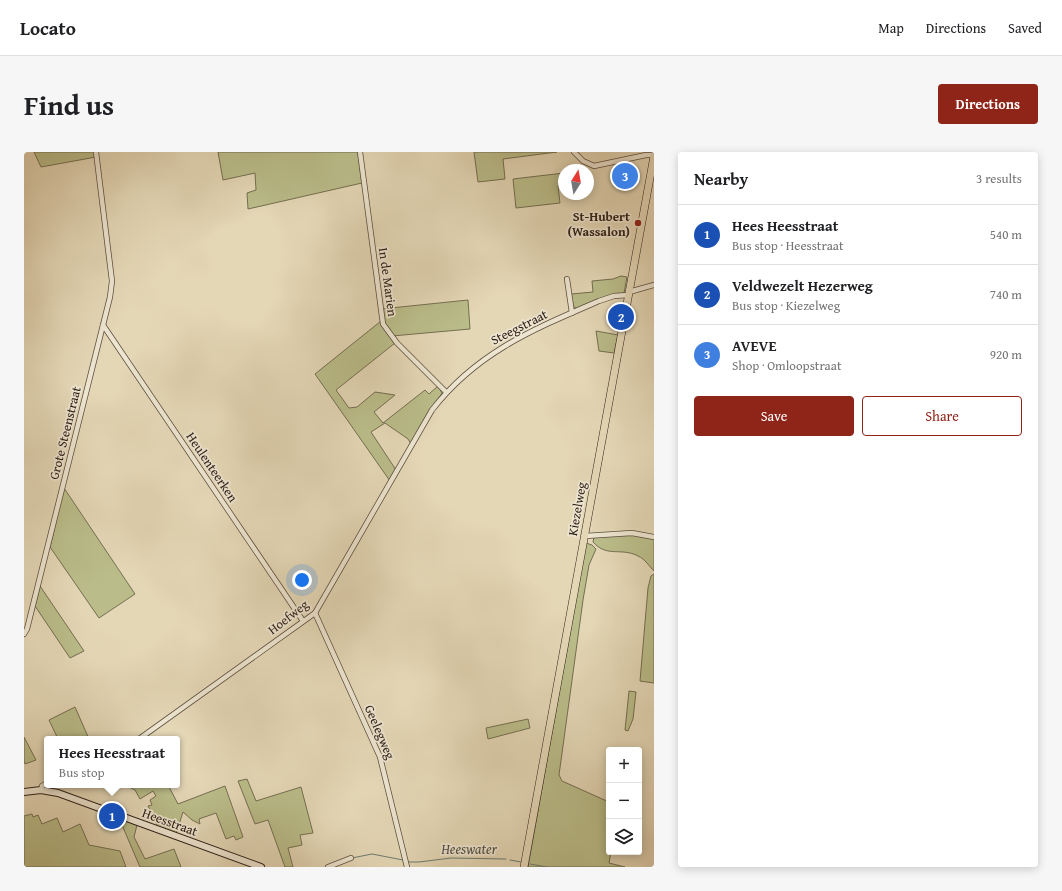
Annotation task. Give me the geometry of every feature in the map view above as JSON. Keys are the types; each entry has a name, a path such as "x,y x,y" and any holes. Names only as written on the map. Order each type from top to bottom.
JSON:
{"main road":[{"name":"Kiezelweg","path":"524,867 654,156"}],"street":[{"name":"Grote Steenstraat","path":"24,634 27,629 46,560 103,325 112,281 96,152"},
{"name":"In de Marien","path":"360,152 383,324 397,343 446,392"},
{"path":"574,152 583,161 594,166 646,155 654,156"},
{"path":"568,279 572,313"},
{"name":"Steegstraat","path":"411,445 432,410 446,392 461,377 505,344 572,313 614,296 629,294 654,285"},
{"name":"Heulenteerken","path":"103,325 303,621"},
{"name":"Hoefweg","path":"143,736 315,613 411,445"},
{"path":"585,536 632,533 654,537"},
{"name":"Geelegweg","path":"315,613 380,758 407,867"},
{"path":"41,790 44,785"},
{"name":"Heesstraat","path":"24,792 41,790 58,793 261,867"},
{"path":"328,867 351,858"}],"green space":[{"path":"34,152 95,152 96,157 41,167"},
{"path":"218,152 358,152 362,183 248,209 247,193 256,190 255,173 223,180"},
{"path":"474,152 557,152 503,159 505,179 478,182"},
{"path":"558,174 558,200 560,200 560,203 516,208 513,179"},
{"path":"621,276 627,277 624,293 577,309 572,305 571,294 593,292 592,281 613,279"},
{"path":"468,300 470,329 392,336 387,329 381,309"},
{"path":"381,321 384,329 395,343 336,390 349,408 357,407 375,392 395,395 374,412 383,423 425,390 429,394 438,386 442,393 411,444 408,439 385,423 371,432 396,470 390,481 315,374"},
{"path":"596,331 618,335 614,353 599,351"},
{"path":"64,488 135,594 99,618 50,547"},
{"path":"632,534 654,539 654,571 645,561 632,553 604,550 593,542 594,537"},
{"path":"586,543 592,545 596,549 589,565 583,600 559,775 562,781 606,801 606,855 610,855 609,863 625,867 528,867"},
{"path":"654,574 654,683 640,681 648,588 651,576"},
{"path":"40,586 84,651 70,658 35,606"},
{"path":"629,691 636,692 633,719 628,731 625,730"},
{"path":"75,707 88,736 57,736 49,720"},
{"path":"528,719 530,728 488,739 486,728"},
{"path":"24,737 36,760 25,764 24,761"},
{"path":"247,779 256,801 301,787 313,833 300,835 302,845 288,848 293,867 285,867 268,820 255,824 238,781"},
{"path":"225,786 243,837 236,840 234,836 226,839 216,813 199,819 200,824 192,820 183,812 176,834 158,827 148,806 152,805 150,800 156,796 153,791 140,799 135,790 131,788 170,788 178,804"},
{"path":"32,814 33,817 38,815 42,824 57,818 63,832 80,824 89,845 120,851 126,867 24,867 24,816"},
{"path":"119,818 137,825 134,837 145,859 174,849 181,867 140,867"}],"waterway":[{"name":"Heeswater","path":"352,858 372,854 403,860"},
{"name":"Heeswater","path":"408,862 451,858 506,859"},
{"name":"Heeswater","path":"510,860 521,862"},
{"name":"Heeswater","path":"530,864 547,867"}],"place":[{"name":"AVEVE","path":"625,176"},
{"name":"St-Hubert (Wassalon)","path":"638,223"},
{"name":"Veldwezelt Hezerweg","path":"621,317"},
{"name":"Hees Heesstraat","path":"112,816"}]}
